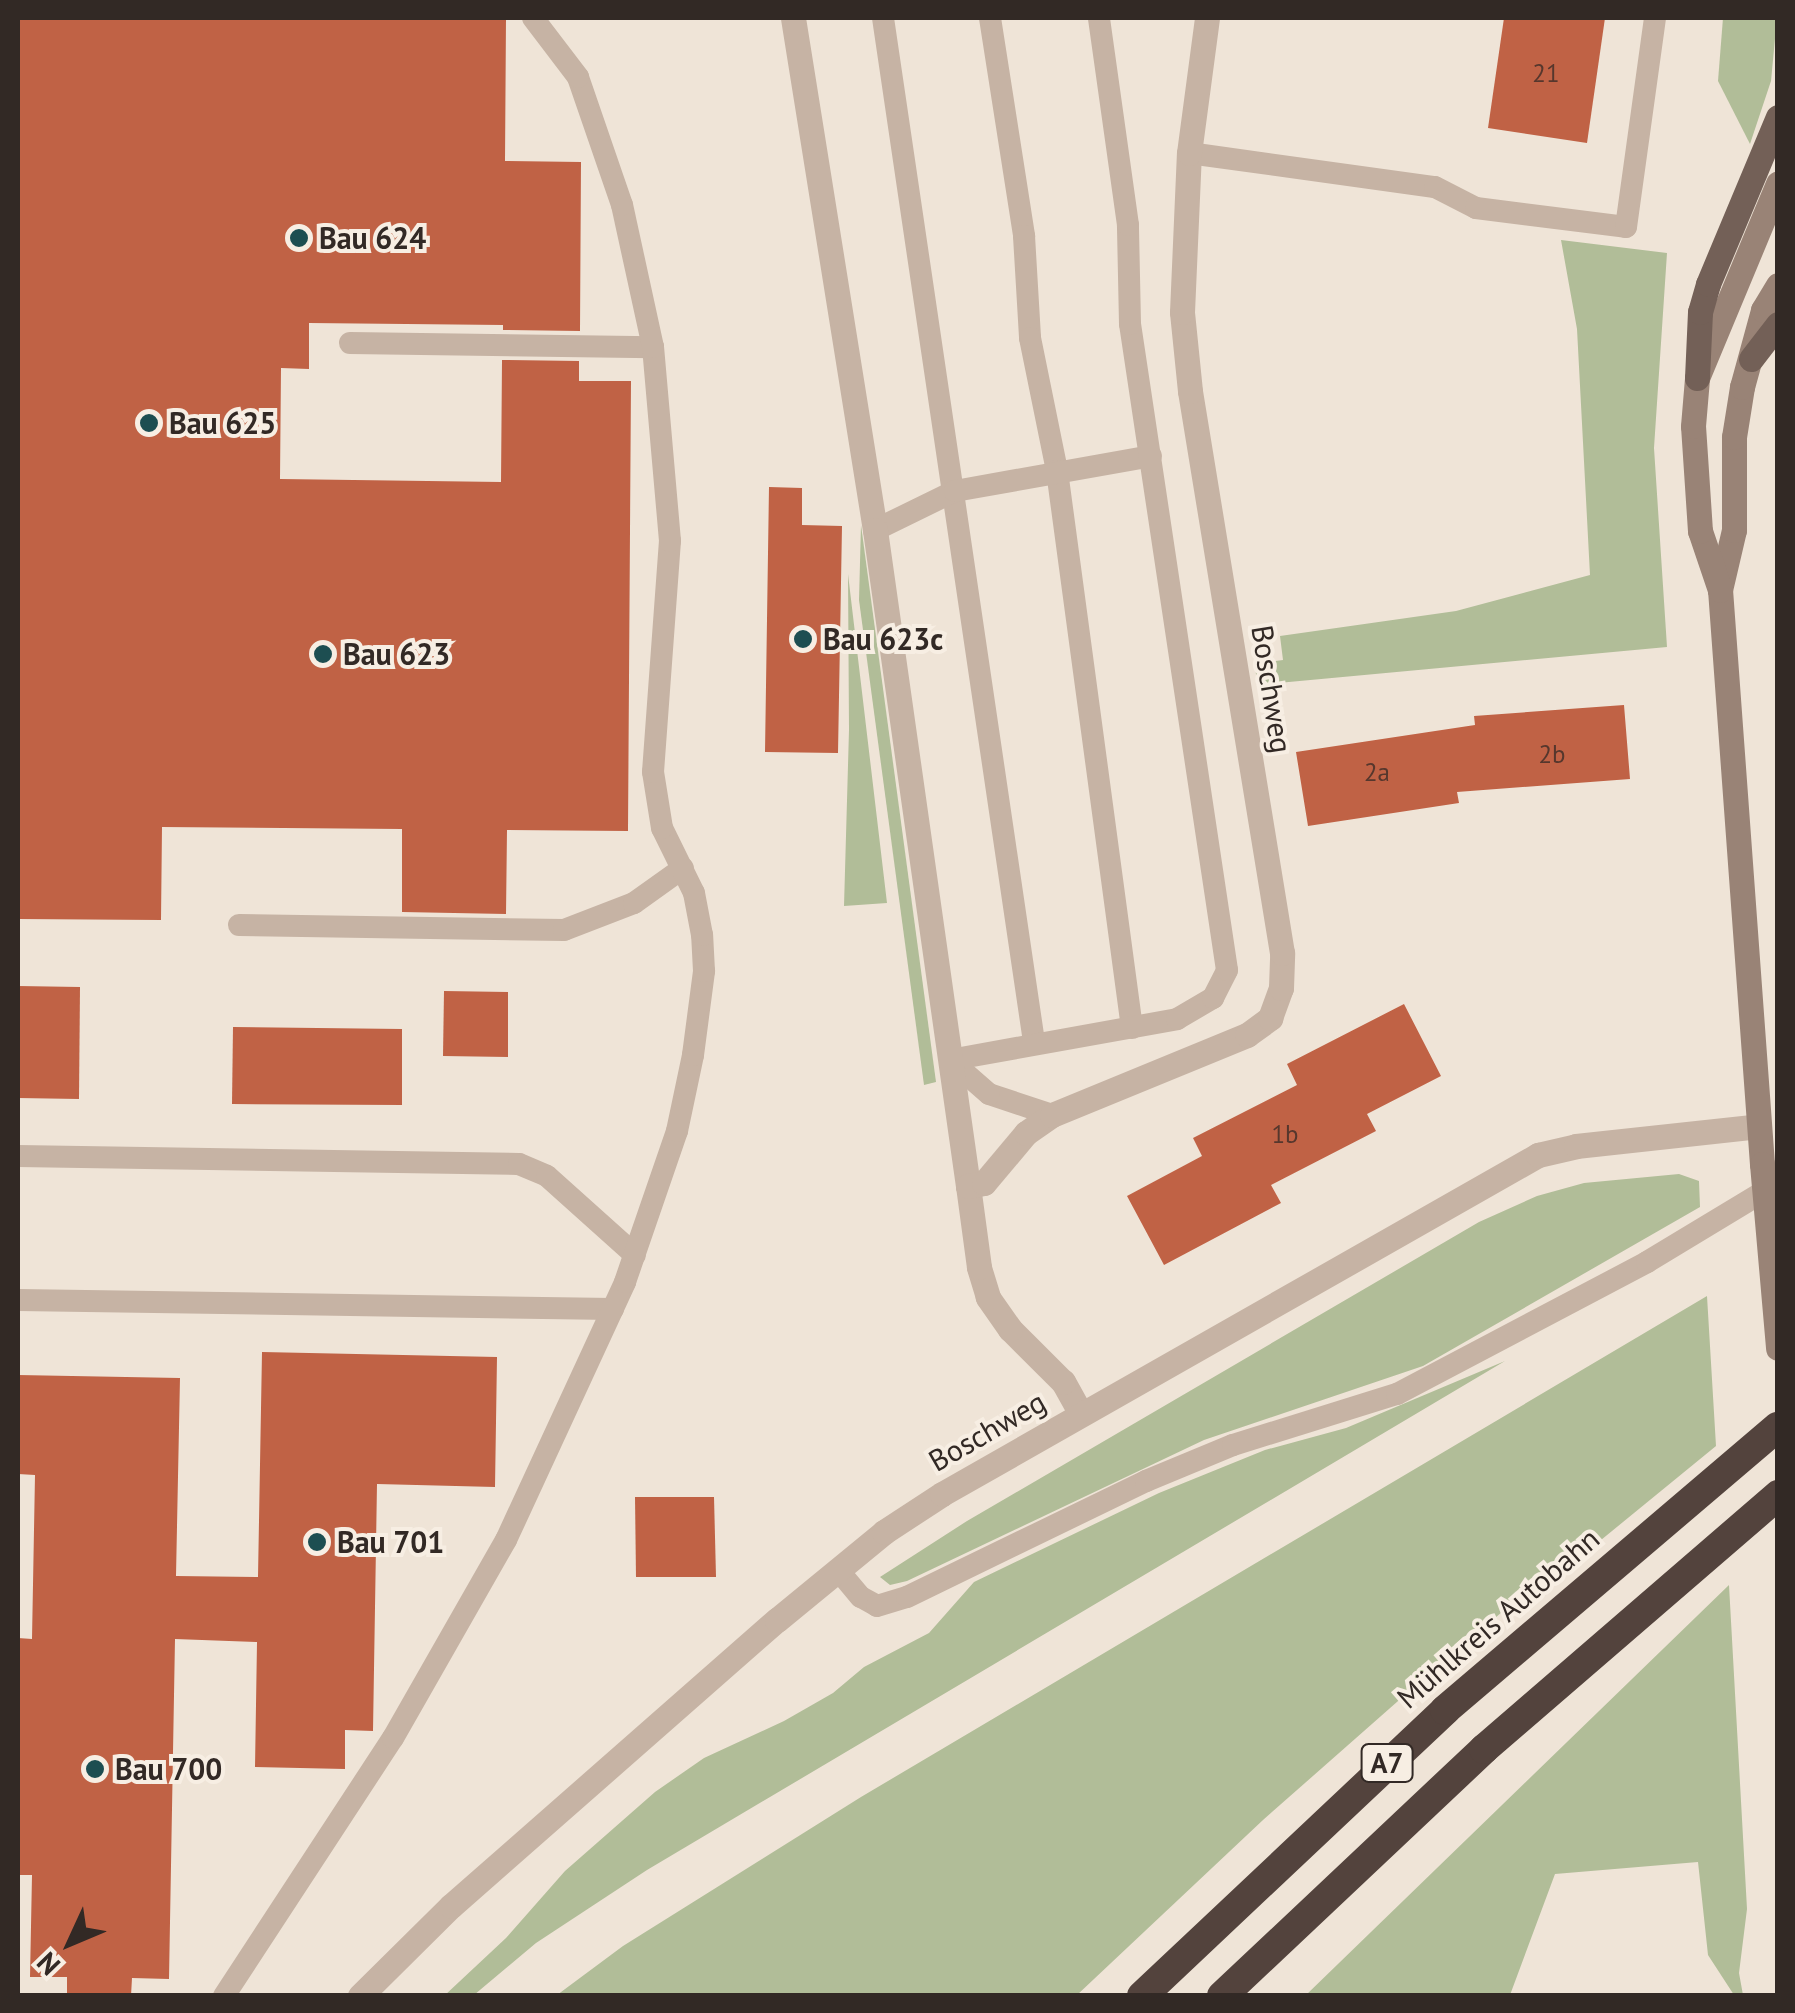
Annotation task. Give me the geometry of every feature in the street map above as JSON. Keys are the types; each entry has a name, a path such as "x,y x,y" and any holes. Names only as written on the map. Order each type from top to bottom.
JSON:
{"highway":[{"name":"Mühlkreis Autobahn","path":"1142,1996 1445,1710 1778,1427"},
{"name":"A7","path":"1222,1996 1484,1750 1778,1495"}],"main road":[{"path":"1778,117 1700,312 1693,426 1700,531 1720,590 1759,1126 1770,1173 1778,1348"},
{"path":"1696,378 1778,183"},
{"path":"1720,590 1734,530 1734,437 1763,310 1778,285"},
{"path":"1751,359 1778,324"}],"street":[{"path":"793,18 875,530 979,1267 988,1296 1010,1329 1063,1382 1081,1414"},
{"name":"Boschweg","path":"968,1186 984,1184 1026,1133 1052,1115 1247,1035 1270,1018 1281,988 1282,953 1190,391 1182,312 1189,153 1207,18"},
{"name":"Boschweg","path":"360,1996 451,1906 838,1570 942,1494 1538,1155 1576,1146 1759,1126"}],"lane":[{"path":"224,1996 392,1738 506,1540 636,1255 678,1131 704,970 694,893 662,828 653,772 670,541 653,347 622,206 578,77 533,18"},
{"path":"883,18 1034,1042"},
{"path":"990,18 1024,236 1030,338 1056,471 1132,1028"},
{"path":"950,1060 1034,1042 1132,1028 1197,1011 1213,998 1227,970 1130,324 1128,225 1098,18"},
{"path":"1189,153 1435,187 1476,208 1626,227 1654,18"},
{"path":"350,343 653,347"},
{"path":"875,530 955,491 1151,456"},
{"path":"240,925 564,930 634,903 684,868"},
{"path":"950,1060 989,1094 1052,1115"},
{"path":"18,1156 518,1164 547,1176 636,1255"},
{"path":"838,1570 860,1598 877,1606 907,1597 1146,1481 1233,1445 1397,1394 1647,1262 1770,1173"},
{"path":"18,1300 613,1309"}],"green space":[{"path":"1723,18 1777,18 1771,81 1750,144 1718,81"},
{"path":"1561,240 1667,253 1654,448 1667,647 1257,685 1255,664 1283,660 1280,636 1456,611 1590,575 1577,329"},
{"path":"861,525 936,1082 924,1085 859,600"},
{"path":"848,574 887,903 844,906 849,730"},
{"path":"1679,1174 1699,1181 1700,1207 1423,1366 1204,1440 907,1581 890,1585 880,1577 967,1521 1479,1222 1537,1196 1584,1183"},
{"path":"1707,1296 1716,1446 1601,1540 1570,1554 1406,1694 1263,1820 1077,1995 557,1995 623,1946 861,1797"},
{"path":"1505,1361 647,1870 536,1943 474,1995 444,1996 506,1938 565,1871 655,1792 704,1758 784,1721 833,1693 864,1667 929,1633 974,1582 1159,1493 1265,1450 1346,1428"},
{"path":"1729,1585 1747,1909 1739,1973 1743,1995 1734,1995 1708,1955 1698,1862 1555,1874 1510,1995 1306,1995"}],"building":[{"path":"18,18 506,18 505,161 581,162 580,331 503,330 503,325 309,323 309,369 281,368 280,479 501,482 502,360 579,361 579,381 631,381 628,831 507,830 506,914 402,912 402,829 162,827 161,920 18,919"},
{"path":"1504,18 1605,18 1587,143 1488,128"},
{"name":"Bau 623c","path":"769,487 802,488 802,525 842,526 838,753 765,752"},
{"path":"1624,705 1630,779 1457,792 1459,803 1308,826 1296,752 1475,725 1474,716"},
{"path":"18,986 80,987 79,1099 18,1098"},
{"path":"444,991 508,992 508,1057 443,1056"},
{"path":"1404,1004 1441,1076 1367,1114 1376,1131 1271,1185 1281,1203 1164,1265 1127,1196 1202,1156 1193,1138 1297,1085 1287,1064"},
{"path":"233,1027 402,1029 402,1105 232,1104"},
{"path":"262,1352 497,1357 495,1487 377,1484 373,1731 345,1730 345,1769 255,1767 257,1642 175,1639 169,1979 132,1978 131,1996 67,1996 67,1977 30,1977 32,1875 18,1875 18,1638 32,1639 35,1475 18,1474 18,1375 180,1378 176,1576 258,1577"},
{"path":"635,1497 714,1497 716,1577 636,1577"}],"place":[{"name":"Bau 624","path":"299,238"},
{"name":"Bau 625","path":"149,423"},
{"name":"Bau 623c","path":"803,639"},
{"name":"Bau 623","path":"323,654"},
{"name":"Bau 701","path":"317,1542"},
{"name":"Bau 700","path":"95,1769"}]}
